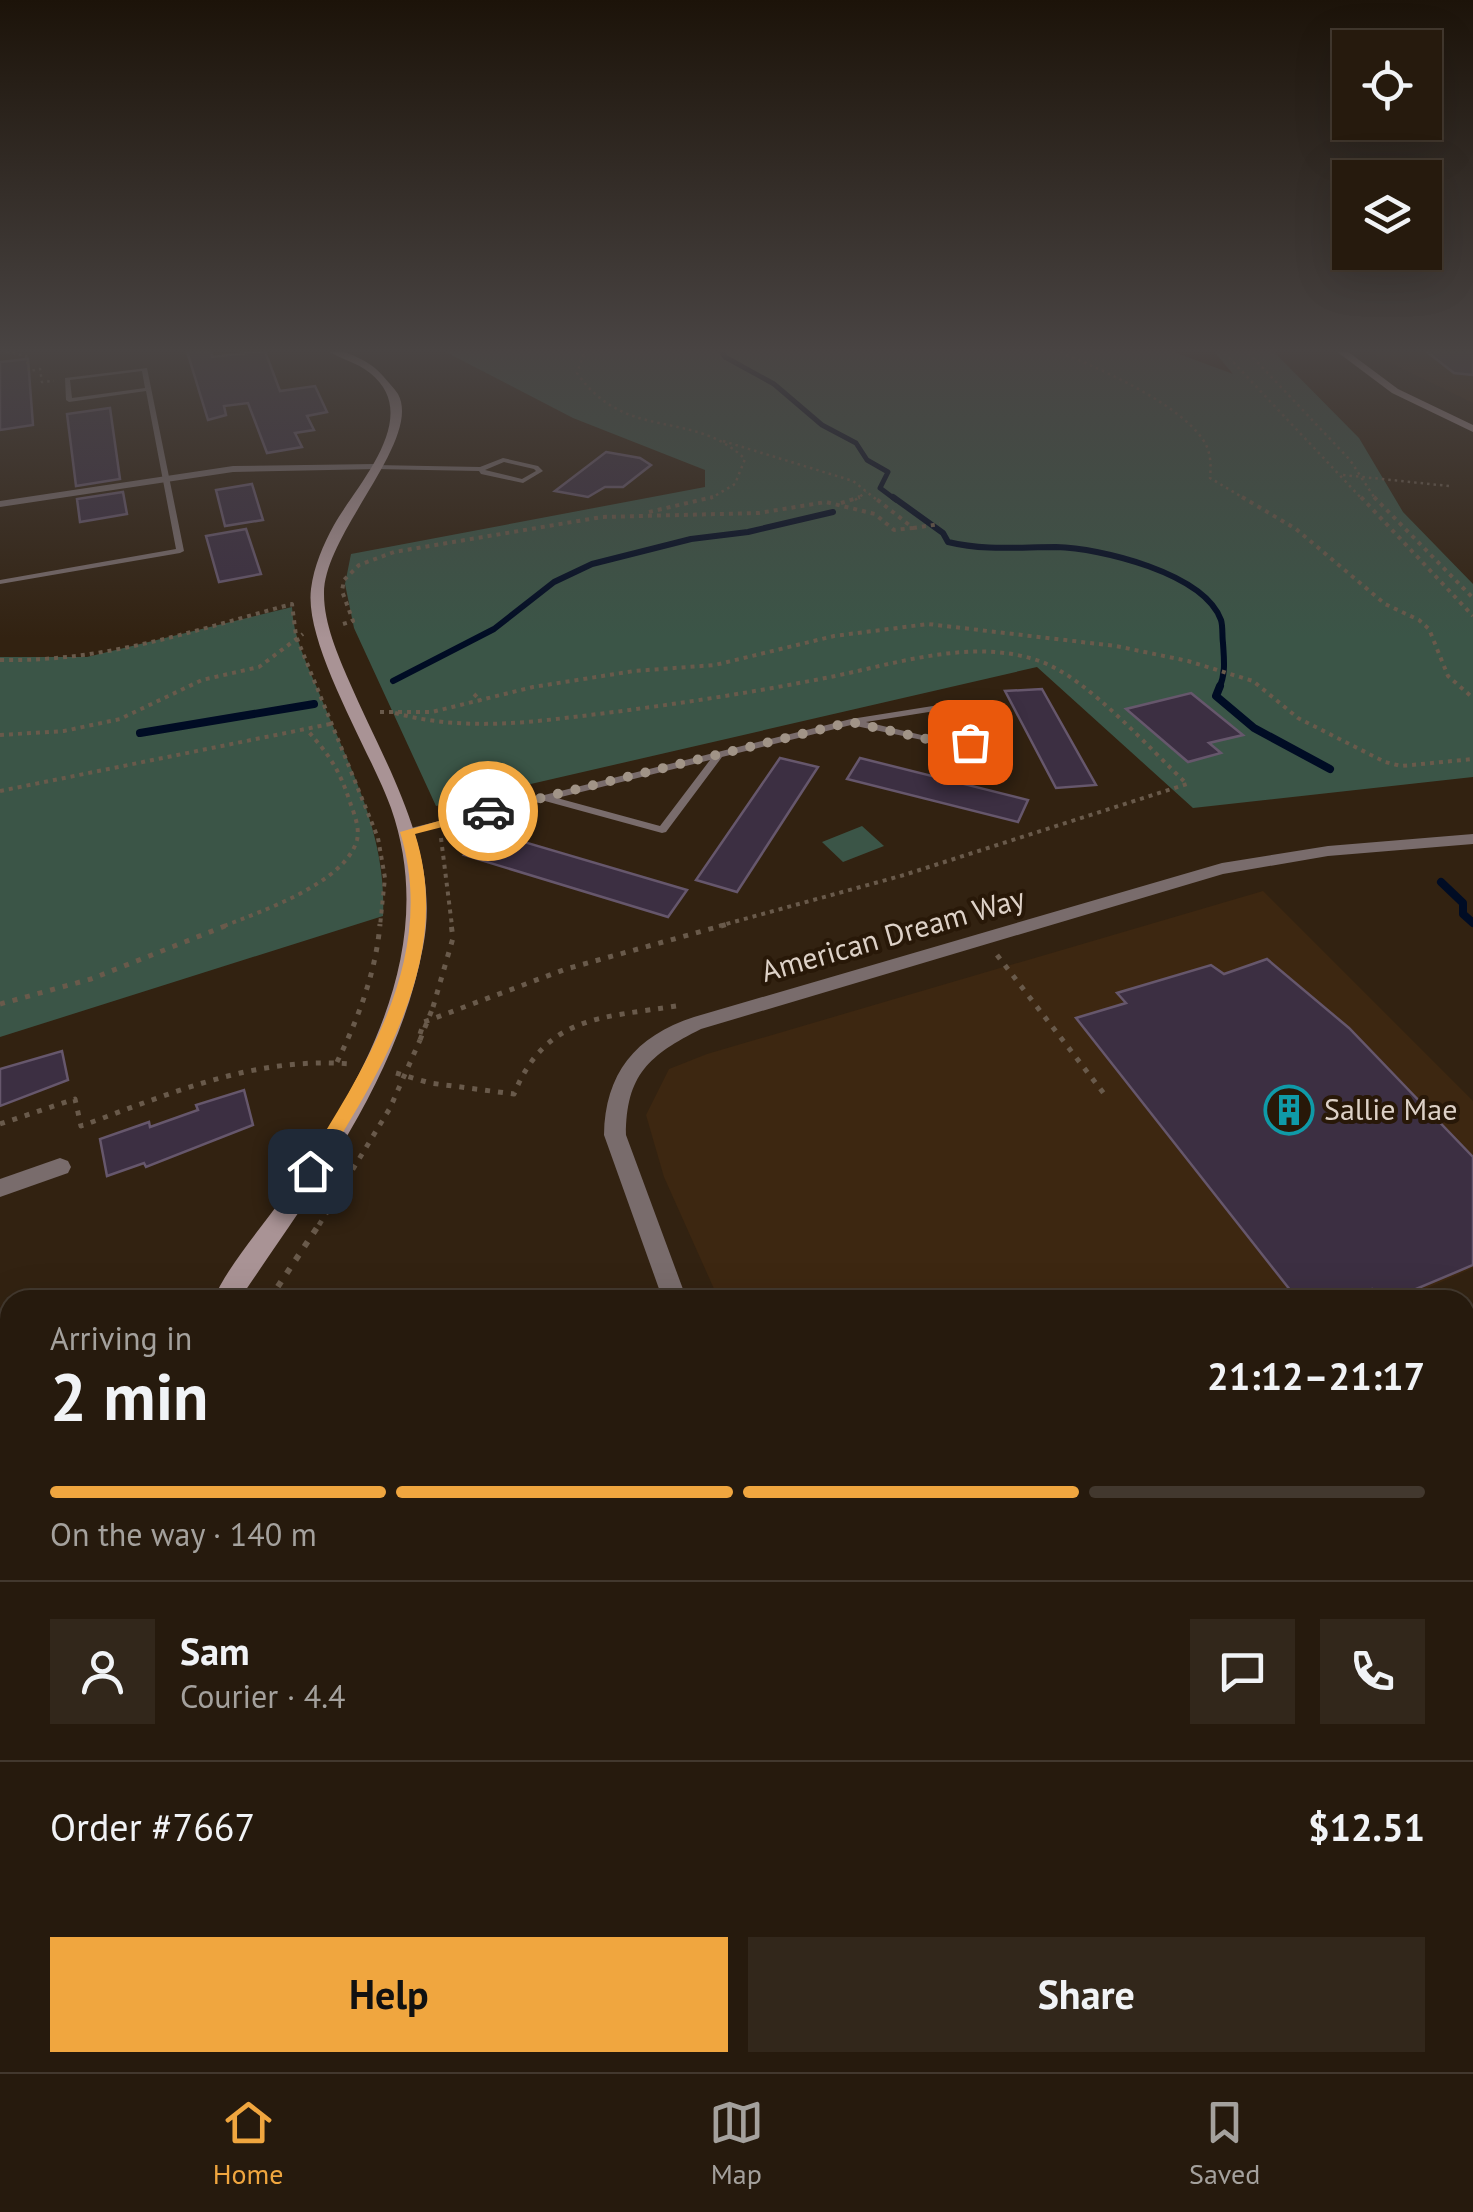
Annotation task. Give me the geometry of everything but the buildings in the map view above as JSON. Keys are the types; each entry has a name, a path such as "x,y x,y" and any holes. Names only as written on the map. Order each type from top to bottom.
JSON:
{"street":[{"path":"232,1290 374,1068 400,1006 417,938 419,896 415,857 318,612 317,584 324,555 388,445"},
{"path":"0,504 265,466 375,467"},
{"path":"1427,845 1473,839"},
{"path":"1427,845 1473,850"},
{"name":"American Dream Way","path":"672,1290 615,1135 614,1109 621,1083 654,1045 694,1024 1222,869 1328,851 1427,845"},
{"path":"0,1188 60,1166"}],"lane":[{"path":"0,582 180,551 159,445"},
{"path":"375,467 481,469 503,460 540,471 523,481 482,473 481,469"},
{"path":"407,832 851,722 958,705 970,742 962,747 851,722"},
{"path":"542,798 662,830 720,752"}],"path":[{"path":"353,621 342,590 344,580 372,559 550,524 692,505 734,484 745,468 745,460 727,445"},
{"path":"735,445 840,476 866,490 913,528"},
{"path":"1204,445 1209,452 1210,478 1296,528 1374,596 1419,620 1429,630 1442,667 1473,698"},
{"path":"1312,445 1473,616"},
{"path":"1335,445 1380,506 1473,598"},
{"path":"1340,474 1449,486"},
{"path":"632,515 748,514 858,499 866,490"},
{"path":"838,503 885,519 895,517"},
{"path":"885,519 894,530 940,524"},
{"path":"0,660 56,660 113,652 292,604"},
{"path":"377,713 441,711 533,687 634,671 714,665 834,636 928,624 1116,646 1240,674 1264,688 1298,718 1385,762 1402,766 1473,759"},
{"path":"0,735 64,732 120,719 202,680 259,667 296,636"},
{"path":"275,1290 407,1075 424,1022 462,1005 628,953 935,867 1188,784 1070,676 1054,665 1002,654 922,659 751,692 524,724 442,726 396,714"},
{"path":"474,694 481,701"},
{"path":"436,703 441,711"},
{"path":"0,790 331,724 378,838 385,878 378,948 354,1027 337,1062"},
{"path":"0,1004 91,980 147,958 290,899 338,868 350,855 358,837 357,821 336,762 307,730"},
{"path":"420,1037 453,938 440,835"},
{"path":"985,939 1105,1094"},
{"path":"0,1124 75,1100 81,1126 249,1067 294,1060 337,1062 407,1075 430,1084 514,1094 526,1063 549,1040 604,1019 687,1004"}],"shaded area":[{"path":"1263,891 1473,1101 1473,1268 1423,1290 715,1290 664,1177 646,1115 669,1069 707,1054"}],"green space":[{"path":"641,445 1363,445 1403,512 1473,584 1473,777 1193,808 1037,667 436,806 354,628 345,584 351,554 705,487 705,470"},
{"path":"292,607 301,649 372,827 383,885 383,916 0,1037 0,657 87,657"},
{"path":"862,826 884,846 843,862 822,842"}],"waterway":[{"path":"857,445 867,460 888,472 880,488 896,500"},
{"path":"893,497 943,533 948,542 988,548 1056,547 1098,552 1149,566 1194,589 1211,603 1222,622 1224,666 1220,686"},
{"path":"393,681 494,629 554,582 592,564 691,539 748,532 833,512"},
{"path":"1220,686 1216,696 1254,728 1330,769"},
{"path":"140,733 314,704"},
{"path":"1441,882 1463,903 1463,914 1473,923"}],"way so far":[{"path":"488,811 851,722 962,747 970,742"}],"place":[{"name":"Sallie Mae","path":"1289,1110"}],"route":[{"path":"310,1171 374,1068 408,981 417,938 419,896 415,857 407,832 488,811"}]}
